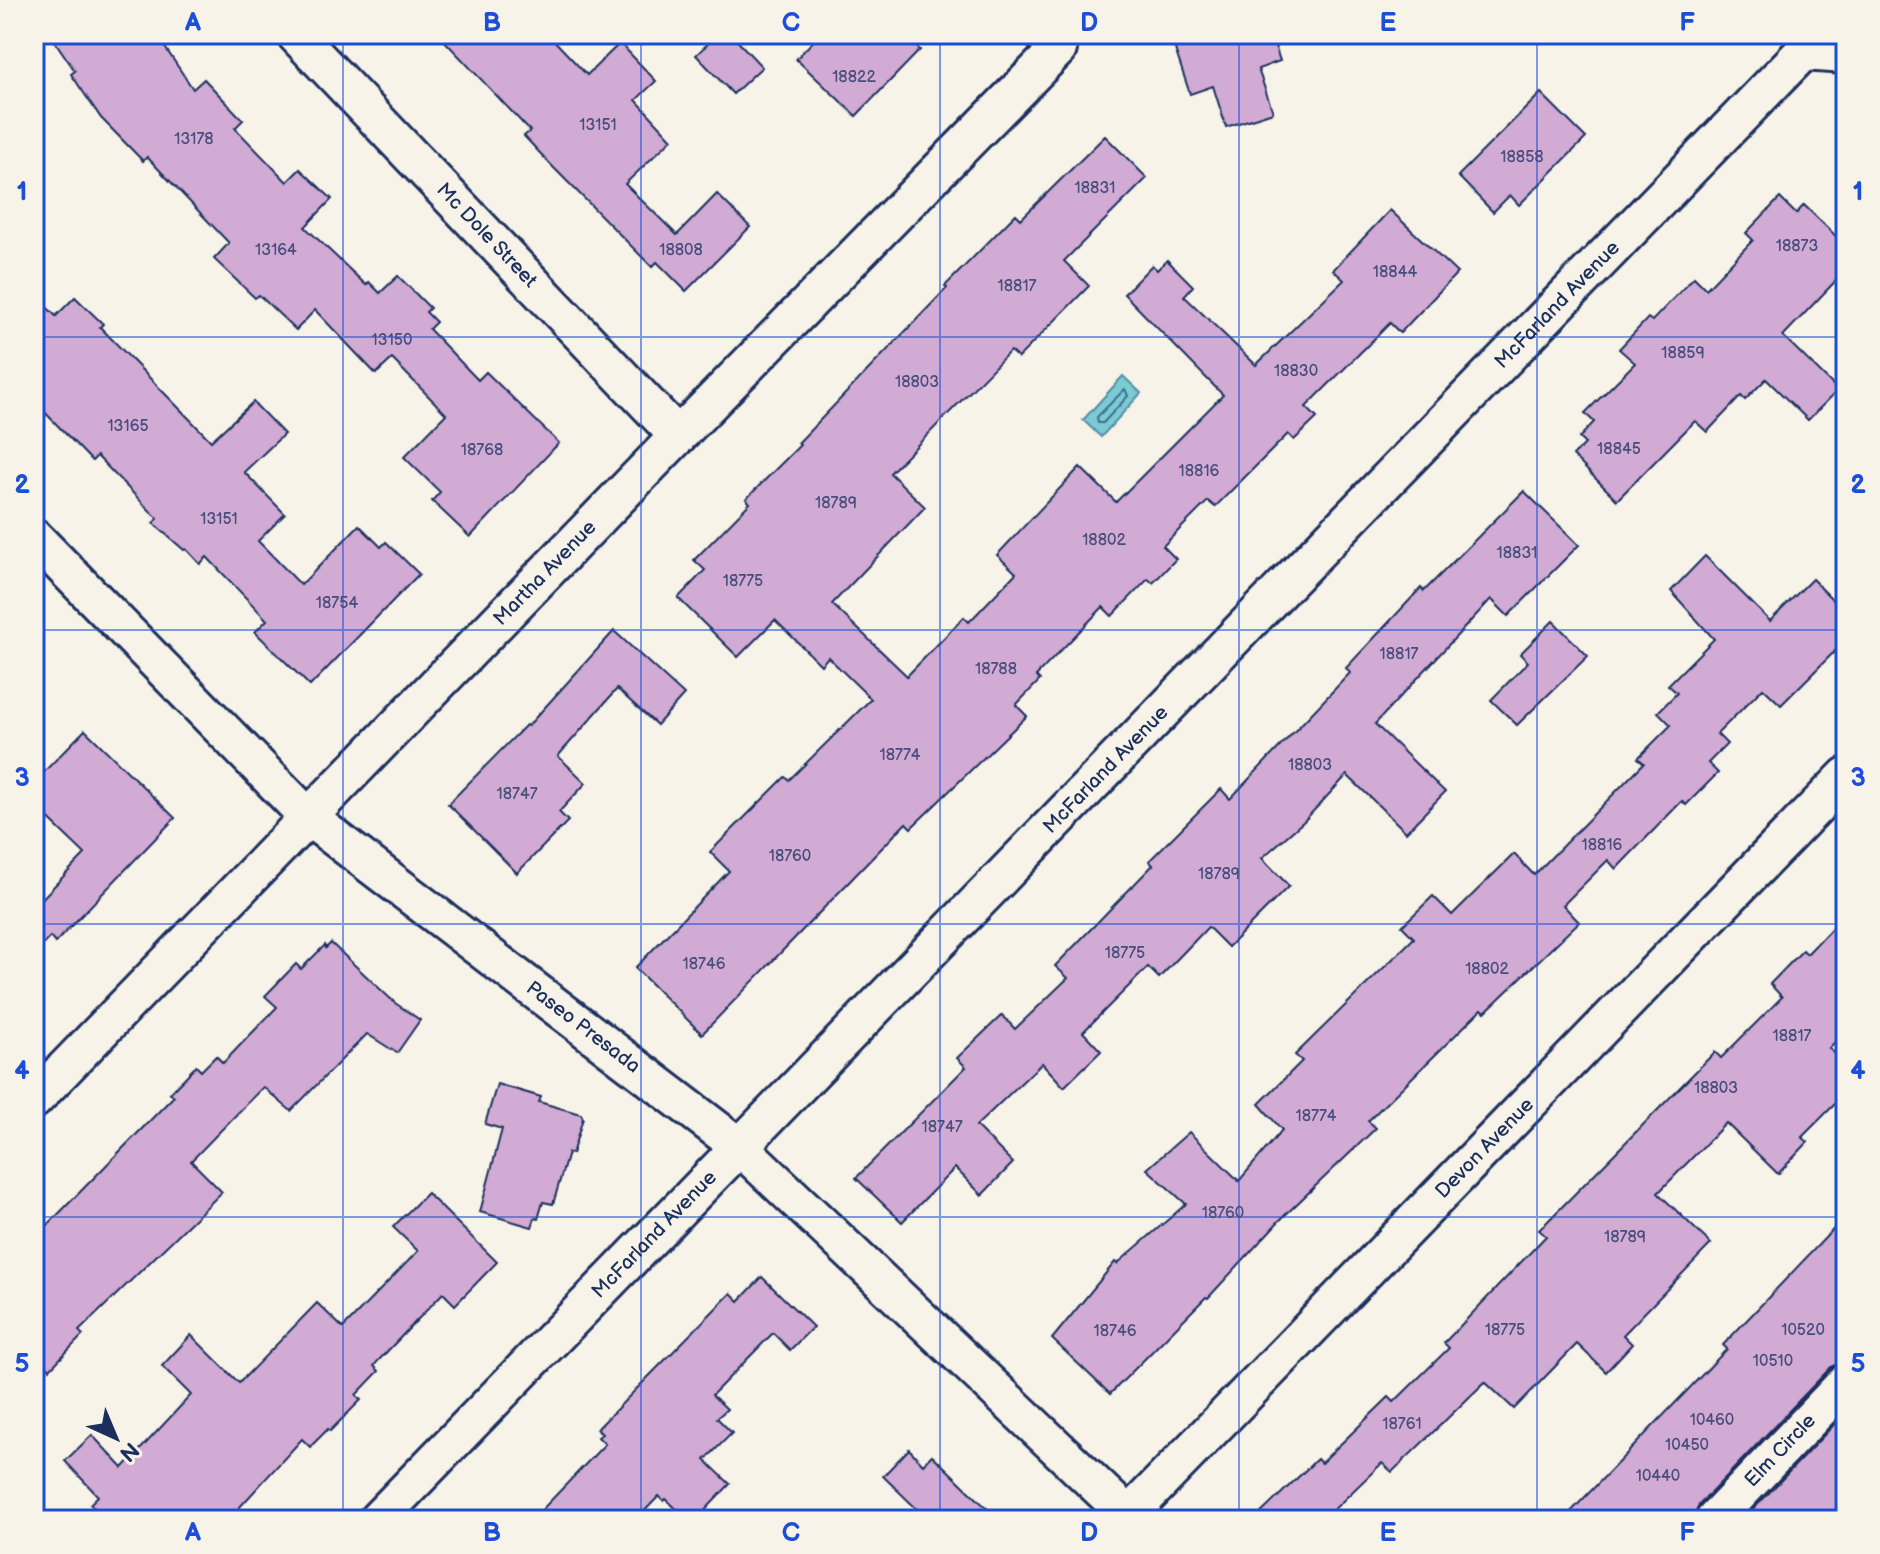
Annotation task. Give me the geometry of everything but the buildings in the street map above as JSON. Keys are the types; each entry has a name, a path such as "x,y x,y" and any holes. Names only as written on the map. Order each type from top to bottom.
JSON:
{"street":[{"name":"Mc Dole Street","path":"295,34 678,436"},
{"name":"Martha Avenue","path":"34,1100 678,436 1050,42"},
{"name":"McFarland Avenue","path":"377,1520 740,1147 1795,43 1846,55"},
{"name":"Paseo Presada","path":"34,537 309,818 740,1147 1128,1519"},
{"name":"Devon Avenue","path":"1128,1519 1846,776"},
{"name":"Elm Circle","path":"1714,1520 1846,1382"}],"water":[{"path":"1123,376 1141,393 1101,437 1083,420"}]}
